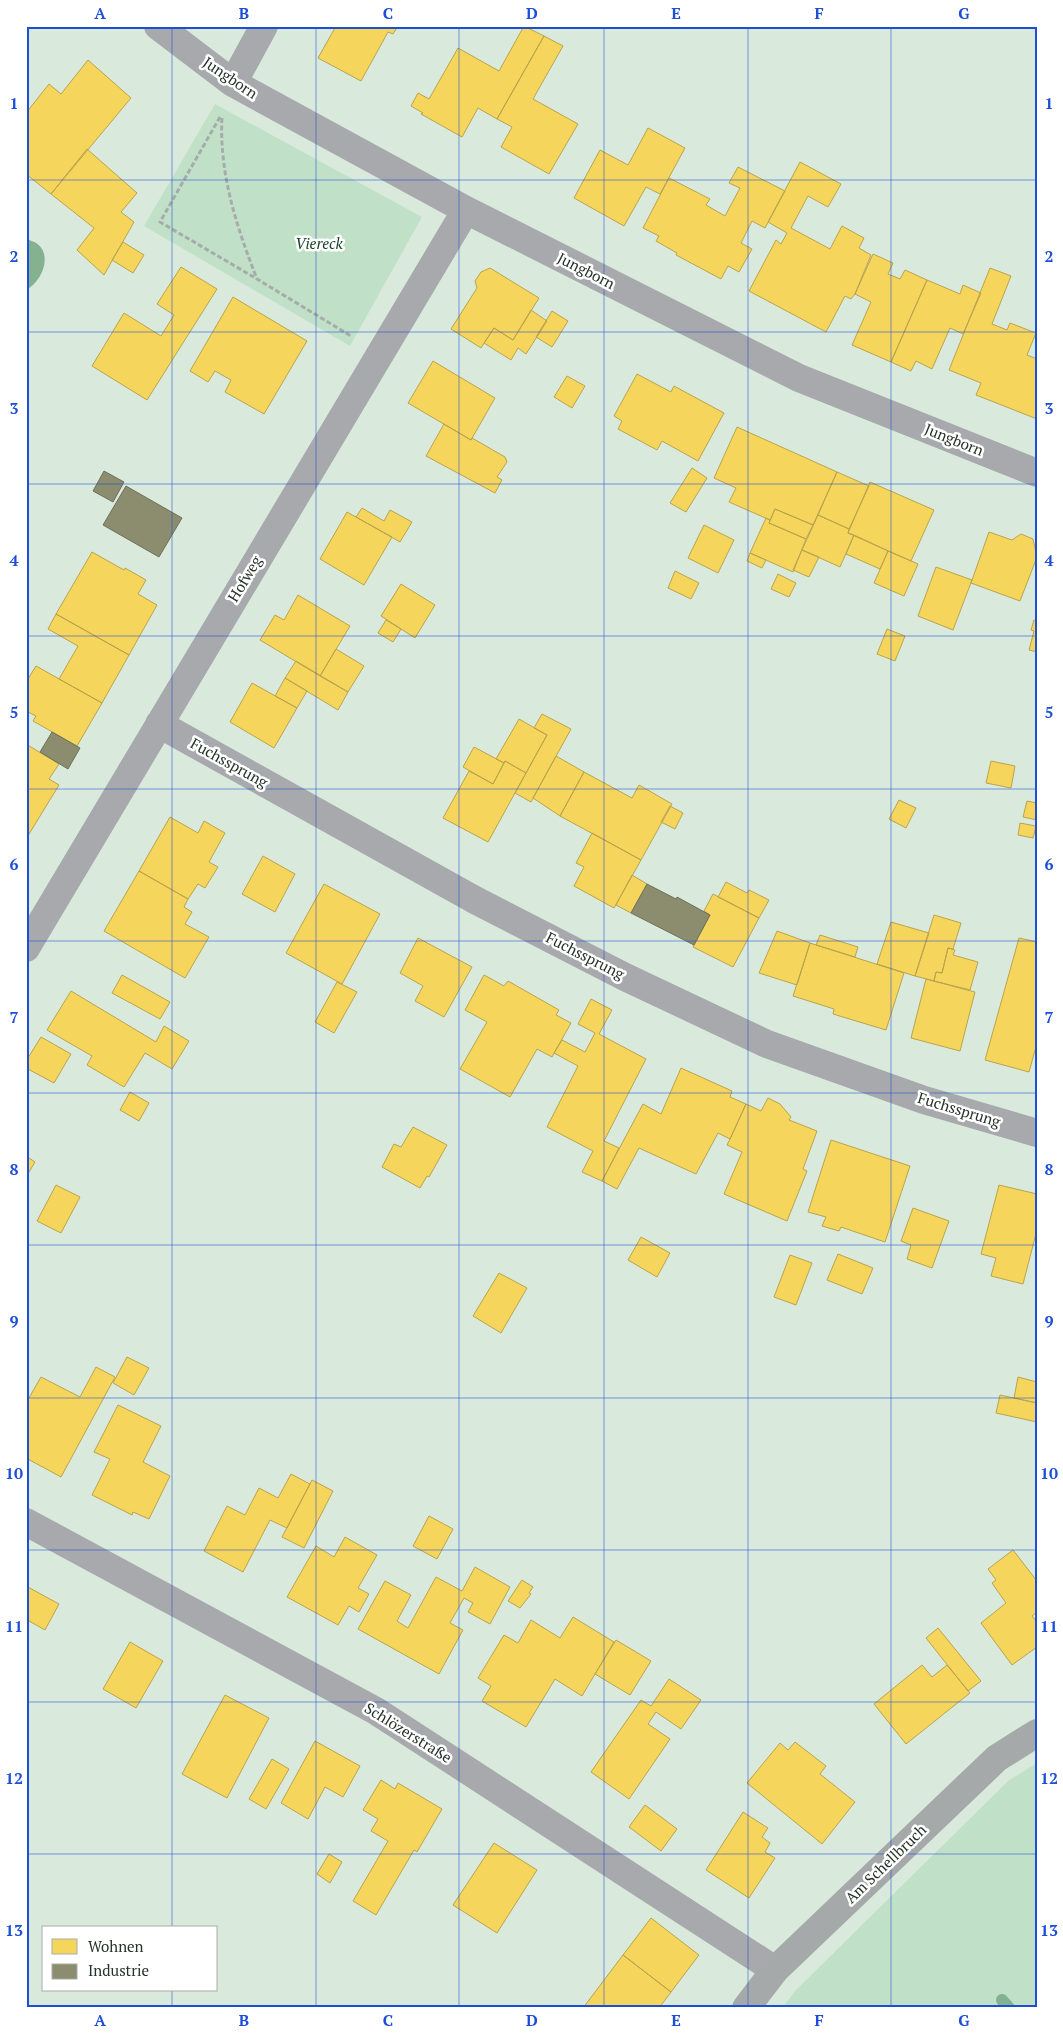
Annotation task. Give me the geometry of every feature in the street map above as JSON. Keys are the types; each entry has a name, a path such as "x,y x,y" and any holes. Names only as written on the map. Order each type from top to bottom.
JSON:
{"street":[{"name":"Jungborn","path":"158,26 233,83 466,210 799,378 1037,473"},
{"path":"233,83 264,26"},
{"name":"Hofweg","path":"26,948 466,210"},
{"name":"Fuchssprung","path":"159,724 475,900 625,977 766,1044 924,1100 1037,1133"},
{"name":"Schlözerstraße","path":"26,1522 376,1711 776,1970"},
{"name":"Am Schellbruch","path":"746,2008 776,1970 997,1758 1037,1733"}],"path":[{"path":"257,279 226,183 222,159 222,114 160,222 354,338"}],"green space":[{"name":"Viereck","path":"215,104 422,217 350,346 144,226"},
{"path":"1037,1763 1037,2008 782,2008 796,1990 1008,1781"}],"shaded area":[{"path":"29,240 42,249 44,264 38,279 26,290 26,241"}],"building: Wohnen":[{"path":"336,26 398,26 393,34 388,32 361,81 318,58"},
{"path":"524,26 544,36 497,119 478,108 462,137 421,114 423,113 411,106 418,93 429,99 458,48 499,71"},
{"path":"544,36 563,46 533,99 578,124 549,174 501,147 512,127 497,119"},
{"path":"88,60 131,98 51,194 26,174 26,113 49,84 61,94"},
{"path":"648,128 685,148 660,194 646,187 624,226 574,198 600,150 628,165"},
{"path":"87,149 137,193 121,212 134,222 104,275 77,250 94,228 51,194"},
{"path":"800,162 841,184 828,207 808,196 791,228 830,249 842,226 864,238 859,248 871,255 855,294 851,299 845,296 826,332 749,291 776,240 781,244 787,233 768,222"},
{"path":"738,167 785,191 765,228 752,221 741,243 752,249 739,272 728,266 721,279 676,255 677,253 656,241 659,236 643,228 669,178 710,199 706,205 725,216 740,188 729,183"},
{"path":"123,242 144,255 133,273 112,260"},
{"path":"873,254 893,263 888,274 900,279 905,270 927,280 891,362 852,345 871,302 855,294"},
{"path":"181,267 217,289 147,400 92,366 124,313 161,336 174,315 157,304"},
{"path":"490,268 539,298 513,340 494,328 481,348 451,329 477,288 475,281 481,272"},
{"path":"990,268 1011,276 992,324 1007,330 1010,323 1036,333 1027,355 1037,359 1037,419 976,395 981,383 949,370"},
{"path":"927,280 960,294 963,285 981,293 963,334 950,328 932,369 916,361 911,371 891,362"},
{"path":"233,297 307,341 264,414 225,392 231,380 215,371 208,382 190,371"},
{"path":"531,310 547,321 526,354 518,348 511,360 484,343 494,328 513,340"},
{"path":"552,311 568,321 552,347 536,337"},
{"path":"433,361 495,398 471,440 408,403"},
{"path":"637,374 671,392 674,386 724,413 698,461 662,441 657,450 618,429 622,421 614,416"},
{"path":"567,376 585,386 572,408 554,397"},
{"path":"444,424 505,457 507,462 497,477 502,480 495,493 426,456"},
{"path":"737,427 837,472 813,525 775,509 770,520 729,502 736,488 714,478"},
{"path":"692,468 707,478 686,512 670,503"},
{"path":"837,472 869,486 849,529 818,515"},
{"path":"870,482 934,510 911,561 848,533"},
{"path":"362,508 384,521 390,510 412,522 400,542 356,517"},
{"path":"775,509 813,525 806,539 769,523"},
{"path":"347,512 392,537 364,585 320,559"},
{"path":"818,515 849,529 848,533 854,535 840,567 802,550"},
{"path":"766,518 770,520 769,523 806,539 793,572 750,553"},
{"path":"704,525 734,540 718,573 688,558"},
{"path":"989,532 1012,540 1021,534 1033,539 1037,557 1020,601 971,583"},
{"path":"854,535 888,551 880,569 846,554"},
{"path":"802,550 819,557 809,577 793,570"},
{"path":"888,551 918,564 904,596 874,583"},
{"path":"92,552 146,580 138,594 157,605 129,655 56,614"},
{"path":"750,553 766,560 762,568 747,561"},
{"path":"936,567 972,580 953,630 918,616"},
{"path":"675,571 699,583 691,599 668,588"},
{"path":"778,574 796,583 789,597 771,589"},
{"path":"401,584 435,605 415,638 381,616"},
{"path":"298,595 350,626 320,676 260,640 275,615 284,620"},
{"path":"56,614 129,655 102,703 59,679 78,646 48,629"},
{"path":"386,620 401,629 393,642 378,633"},
{"path":"1034,620 1037,621 1037,652 1029,650 1034,631 1031,630"},
{"path":"887,629 905,636 895,661 877,654"},
{"path":"336,649 364,666 348,692 320,676"},
{"path":"296,661 348,692 338,710 285,678"},
{"path":"36,666 102,703 77,746 33,721 36,716 26,711 26,682"},
{"path":"285,678 307,691 297,708 275,696"},
{"path":"252,683 297,708 274,748 230,722"},
{"path":"542,714 571,729 531,802 515,793 547,735 534,728"},
{"path":"519,719 547,735 526,773 505,761 504,763 496,759"},
{"path":"26,744 59,764 49,779 59,785 26,839"},
{"path":"474,747 504,763 493,784 463,767"},
{"path":"556,756 584,772 560,816 533,798"},
{"path":"505,761 526,773 488,842 443,818 469,771 493,784"},
{"path":"991,761 1015,766 1011,788 986,783"},
{"path":"584,772 632,798 639,785 672,804 641,860 560,816"},
{"path":"899,800 916,808 906,828 889,819"},
{"path":"1027,801 1037,803 1037,820 1023,817"},
{"path":"670,806 683,813 675,829 661,822"},
{"path":"170,817 198,833 204,821 225,833 209,862 218,867 205,888 198,884 188,899 139,871"},
{"path":"1020,823 1036,826 1033,838 1018,835"},
{"path":"592,833 641,860 614,908 574,886 584,867 576,863"},
{"path":"263,856 295,874 275,912 242,894"},
{"path":"139,871 188,899 184,907 192,912 185,924 209,937 185,978 104,931"},
{"path":"632,875 647,884 631,913 616,905"},
{"path":"726,882 747,893 749,890 769,900 759,918 718,897"},
{"path":"324,884 380,914 342,984 286,953"},
{"path":"713,894 759,918 733,967 693,947 710,915 704,911"},
{"path":"934,915 961,923 953,949 948,948 942,973 936,972 934,981 915,976"},
{"path":"891,922 929,933 915,976 877,964"},
{"path":"777,931 810,943 797,985 759,973"},
{"path":"820,935 858,947 855,957 816,945"},
{"path":"418,938 472,967 444,1017 415,1001 423,986 400,973"},
{"path":"1019,938 1037,942 1037,1043 1029,1072 985,1060"},
{"path":"810,943 904,973 886,1030 833,1014 834,1009 793,996"},
{"path":"948,948 955,950 953,955 978,962 970,990 934,981 936,972 942,973"},
{"path":"122,975 170,1002 160,1019 112,993"},
{"path":"484,975 504,986 508,981 559,1010 556,1015 571,1023 552,1057 537,1049 510,1097 460,1069 487,1022 465,1010"},
{"path":"926,979 975,992 960,1051 911,1038"},
{"path":"337,982 357,992 334,1033 315,1022"},
{"path":"71,991 156,1042 164,1026 189,1041 172,1069 145,1053 124,1087 87,1065 92,1056 47,1030"},
{"path":"591,999 612,1010 599,1034 646,1059 604,1141 619,1148 602,1181 582,1172 593,1151 547,1127 578,1066 554,1053 562,1040 585,1052 595,1033 578,1024"},
{"path":"41,1037 71,1054 54,1083 26,1068 26,1061"},
{"path":"681,1068 732,1091 730,1097 746,1104 730,1139 718,1133 696,1174 639,1148 617,1189 602,1181 643,1104 661,1114"},
{"path":"130,1092 149,1103 139,1121 120,1110"},
{"path":"768,1098 780,1104 791,1117 789,1120 817,1131 803,1169 807,1171 787,1221 724,1194 742,1152 727,1145 746,1104 761,1111"},
{"path":"413,1127 447,1145 429,1177 427,1176 420,1188 382,1167 394,1144 401,1147"},
{"path":"831,1140 910,1166 885,1242 841,1227 839,1231 822,1226 826,1217 808,1212"},
{"path":"26,1156 35,1162 26,1177"},
{"path":"56,1185 80,1197 61,1233 37,1221"},
{"path":"999,1185 1037,1194 1037,1230 1023,1284 991,1276 996,1258 981,1254"},
{"path":"913,1208 949,1221 932,1268 907,1259 911,1245 901,1241"},
{"path":"641,1237 670,1253 657,1277 628,1260"},
{"path":"838,1254 873,1268 862,1294 827,1280"},
{"path":"790,1255 812,1263 796,1305 774,1297"},
{"path":"499,1273 527,1288 501,1333 473,1316"},
{"path":"127,1357 149,1368 134,1395 113,1383"},
{"path":"96,1367 115,1377 61,1477 26,1458 26,1403 41,1377 80,1397"},
{"path":"1018,1377 1037,1382 1037,1403 1014,1398"},
{"path":"1000,1395 1037,1403 1037,1422 996,1413"},
{"path":"118,1405 161,1426 143,1462 170,1476 149,1519 133,1512 132,1515 92,1495 110,1459 94,1452"},
{"path":"291,1474 310,1484 287,1528 270,1520 243,1572 204,1551 227,1506 245,1515 259,1488 278,1498"},
{"path":"312,1480 333,1491 304,1548 282,1537"},
{"path":"429,1516 453,1529 437,1559 413,1546"},
{"path":"345,1537 377,1555 358,1588 369,1594 359,1612 349,1606 338,1625 287,1597 316,1546 334,1557"},
{"path":"1013,1550 1037,1581 1037,1612 1032,1616 1037,1622 1037,1647 1012,1665 981,1623 1006,1603 992,1583 996,1580 988,1569"},
{"path":"475,1567 510,1587 490,1624 468,1612 473,1603 464,1598 450,1623 463,1630 439,1674 358,1629 385,1581 411,1595 397,1621 408,1628 436,1577 462,1591"},
{"path":"522,1580 533,1587 529,1593 531,1594 520,1608 508,1601"},
{"path":"26,1586 59,1604 45,1630 29,1621 26,1625"},
{"path":"573,1617 614,1642 582,1696 555,1679 526,1727 482,1701 491,1686 478,1678 504,1635 518,1643 531,1620 560,1638"},
{"path":"938,1628 981,1681 968,1691 926,1638"},
{"path":"616,1640 651,1661 630,1695 595,1674"},
{"path":"130,1642 163,1661 136,1708 103,1689"},
{"path":"922,1665 932,1677 947,1665 970,1693 906,1744 874,1704"},
{"path":"669,1679 701,1700 681,1729 656,1712 648,1724 670,1739 629,1799 591,1772 641,1700 651,1706"},
{"path":"225,1695 269,1718 227,1798 182,1774"},
{"path":"315,1741 360,1766 343,1797 325,1787 308,1819 281,1803"},
{"path":"795,1742 826,1766 820,1774 855,1802 822,1844 747,1783 780,1743 788,1750"},
{"path":"272,1759 289,1769 266,1809 249,1799"},
{"path":"381,1780 395,1789 398,1783 442,1809 417,1852 414,1850 376,1915 353,1901 388,1841 371,1831 378,1819 363,1810"},
{"path":"645,1805 677,1829 661,1851 629,1827"},
{"path":"743,1812 768,1828 762,1837 770,1843 765,1852 775,1858 749,1898 706,1870"},
{"path":"494,1843 537,1870 497,1933 453,1905"},
{"path":"329,1854 342,1862 330,1883 317,1874"},
{"path":"651,1918 699,1955 671,1992 623,1955"},
{"path":"623,1955 671,1992 659,2008 583,2008"}],"building: Industrie":[{"path":"104,471 124,482 113,502 93,491"},
{"path":"126,486 182,518 159,557 103,525"},
{"path":"52,732 80,748 68,769 40,752"},
{"path":"647,884 676,899 677,897 710,915 694,945 631,913"}],"waterway":[{"path":"1002,2000 1009,2008"}]}
